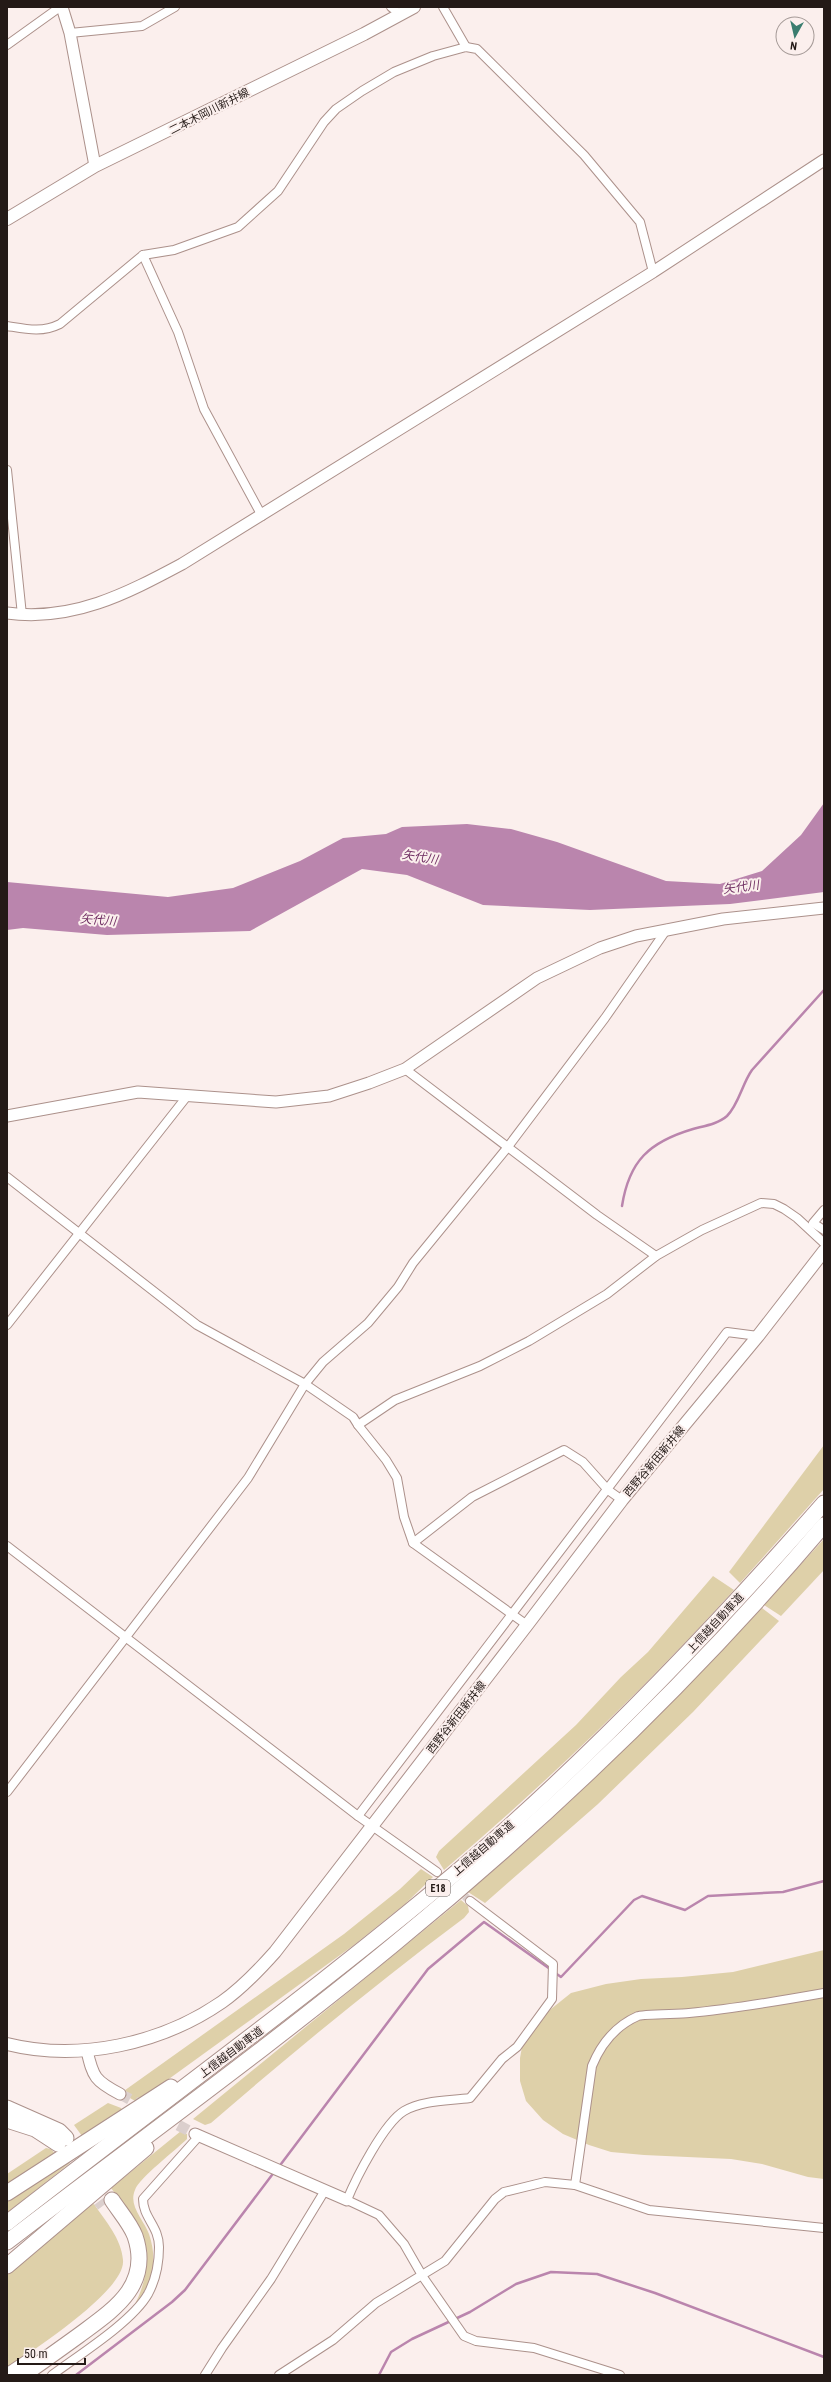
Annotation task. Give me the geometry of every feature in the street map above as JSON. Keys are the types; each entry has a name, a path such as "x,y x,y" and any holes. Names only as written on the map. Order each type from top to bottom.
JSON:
{"highway":[{"name":"上信越自動車道","path":"7,2223 338,1969 479,1852 565,1773 696,1644 824,1503"},
{"name":"上信越自動車道","path":"7,2242 248,2059 393,1945 532,1826 616,1746 696,1665 824,1525"},
{"path":"7,2193 178,2083 289,2002 338,1969"},
{"path":"7,2266 248,2059"},
{"path":"7,2108 59,2131 62,2141 35,2129 7,2120"},
{"path":"9,2375 101,2310 119,2291 126,2278 130,2256 124,2235 108,2203 134,2235 138,2247 139,2260 133,2285 127,2295 108,2314 23,2375"}],"main road":[{"name":"二本木岡川新井線","path":"7,219 95,166 414,7"},
{"name":"西野谷新田新井線","path":"7,2044 41,2050 86,2051 130,2043 154,2036 205,2013 223,2001 275,1952 622,1500 758,1336 824,1251"}],"street":[{"path":"7,45 61,7 70,33 95,166"},
{"path":"70,33 142,26 174,7"},
{"path":"391,7 401,14"},
{"path":"443,7 466,47"},
{"path":"7,326 33,331 51,329 60,324 143,255 174,250 238,227 278,191 309,142 336,109 394,72 433,56 466,47 477,49 584,155 640,222 653,272"},
{"path":"7,613 22,615 61,614 79,610 131,592 182,564 262,516 653,272 824,160"},
{"path":"143,255 178,332 204,409 262,516"},
{"path":"7,470 22,615"},
{"path":"7,1116 138,1092 249,1101 305,1100 352,1089 405,1068 537,978 600,948 636,936 722,919 824,908"},
{"path":"7,1792 248,1478 305,1384 323,1362 368,1323 507,1148 605,1018 668,930"},
{"path":"405,1068 596,1215 656,1256"},
{"path":"7,1325 188,1095"},
{"path":"7,1177 197,1325 305,1384 353,1418 386,1460 397,1478 404,1517 413,1542 527,1625"},
{"path":"358,1425 395,1400 480,1366 529,1341 607,1294 656,1256 702,1230 762,1203 774,1204 784,1209 824,1242"},
{"path":"824,1210 813,1223 824,1230"},
{"path":"358,1816 727,1332 758,1336"},
{"path":"413,1542 472,1497 564,1450 583,1462 608,1490 622,1500"},
{"path":"7,1546 358,1816 437,1872"},
{"path":"347,2200 362,2166 390,2125 404,2111 423,2104 470,2098 502,2059 516,2047 552,1999 553,1964 470,1901"},
{"path":"575,2185 588,2081 592,2066 598,2051 608,2038 623,2024 639,2015 663,2016 732,2009 824,1994"},
{"path":"86,2051 92,2073 100,2084 120,2094"},
{"path":"52,2375 130,2316 147,2295 154,2279 159,2247 157,2230 143,2209 142,2199 197,2135 379,2215 404,2244 423,2277 464,2336 476,2341 534,2348 620,2375"},
{"path":"278,2375 333,2340 376,2304 423,2277 445,2261 496,2199 504,2192 545,2182 575,2185 649,2210 824,2228"},
{"path":"206,2375 222,2348 271,2279 324,2192"}],"shaded area":[{"path":"824,1445 824,1489 740,1583 729,1572"},
{"path":"824,1539 824,1570 781,1616 764,1605"},
{"path":"713,1576 734,1590 665,1664 557,1770 444,1870 436,1857 439,1851 576,1725 621,1677 648,1652"},
{"path":"762,1608 779,1621 693,1712 598,1804 485,1903 468,1892 545,1825 582,1790 655,1718"},
{"path":"421,1869 433,1877 405,1904 354,1945 137,2102 121,2093 344,1934 400,1889"},
{"path":"461,1900 468,1906 469,1912 464,1918 399,1967 336,2018 211,2123 205,2125 193,2119"},
{"path":"824,1950 824,2179 808,2177 762,2164 731,2159 611,2152 563,2134 543,2120 526,2101 520,2081 520,2058 524,2036 551,2009 571,1993 606,1984 641,1979 733,1972"},
{"path":"108,2103 121,2108 123,2111 82,2136 74,2125"},
{"path":"181,2131 187,2134 187,2139 143,2179 135,2190 133,2196 135,2207 149,2234 152,2245 153,2265 149,2282 133,2308 141,2290 145,2274 146,2259 144,2245 139,2231 131,2217 111,2188"},
{"path":"46,2148 51,2149 56,2155 7,2186 7,2174"},
{"path":"68,2159 70,2163 7,2213 7,2201"},
{"path":"94,2204 112,2230 119,2244 123,2260 120,2273 110,2287 76,2319 7,2369 7,2275 84,2207"}],"water":[{"name":"矢代川","path":"824,803 824,892 730,904 590,910 483,905 407,875 362,869 250,931 107,935 23,928 7,930 7,882 168,897 233,888 300,861 343,838 386,834 402,827 467,824 511,829 557,842 666,881 720,884 762,871 801,835"}],"waterway":[{"path":"622,1206 625,1190 630,1177 636,1165 644,1156 653,1147 664,1140 678,1134 715,1123 727,1116 735,1106 752,1070 824,990"},
{"path":"554,1972 561,1977 634,1900 642,1896 685,1910 708,1896 783,1892 824,1881"},
{"path":"278,2168 428,1969 484,1922 550,1969"},
{"path":"76,2375 172,2302 185,2290 275,2171"},
{"path":"379,2375 391,2352 412,2339 470,2312 516,2284 551,2272 597,2274 655,2293 824,2357"}],"tunnel":[{"path":"456,1888 470,1901"},
{"path":"120,2094 195,2134"},
{"path":"59,2145 104,2205"}]}
